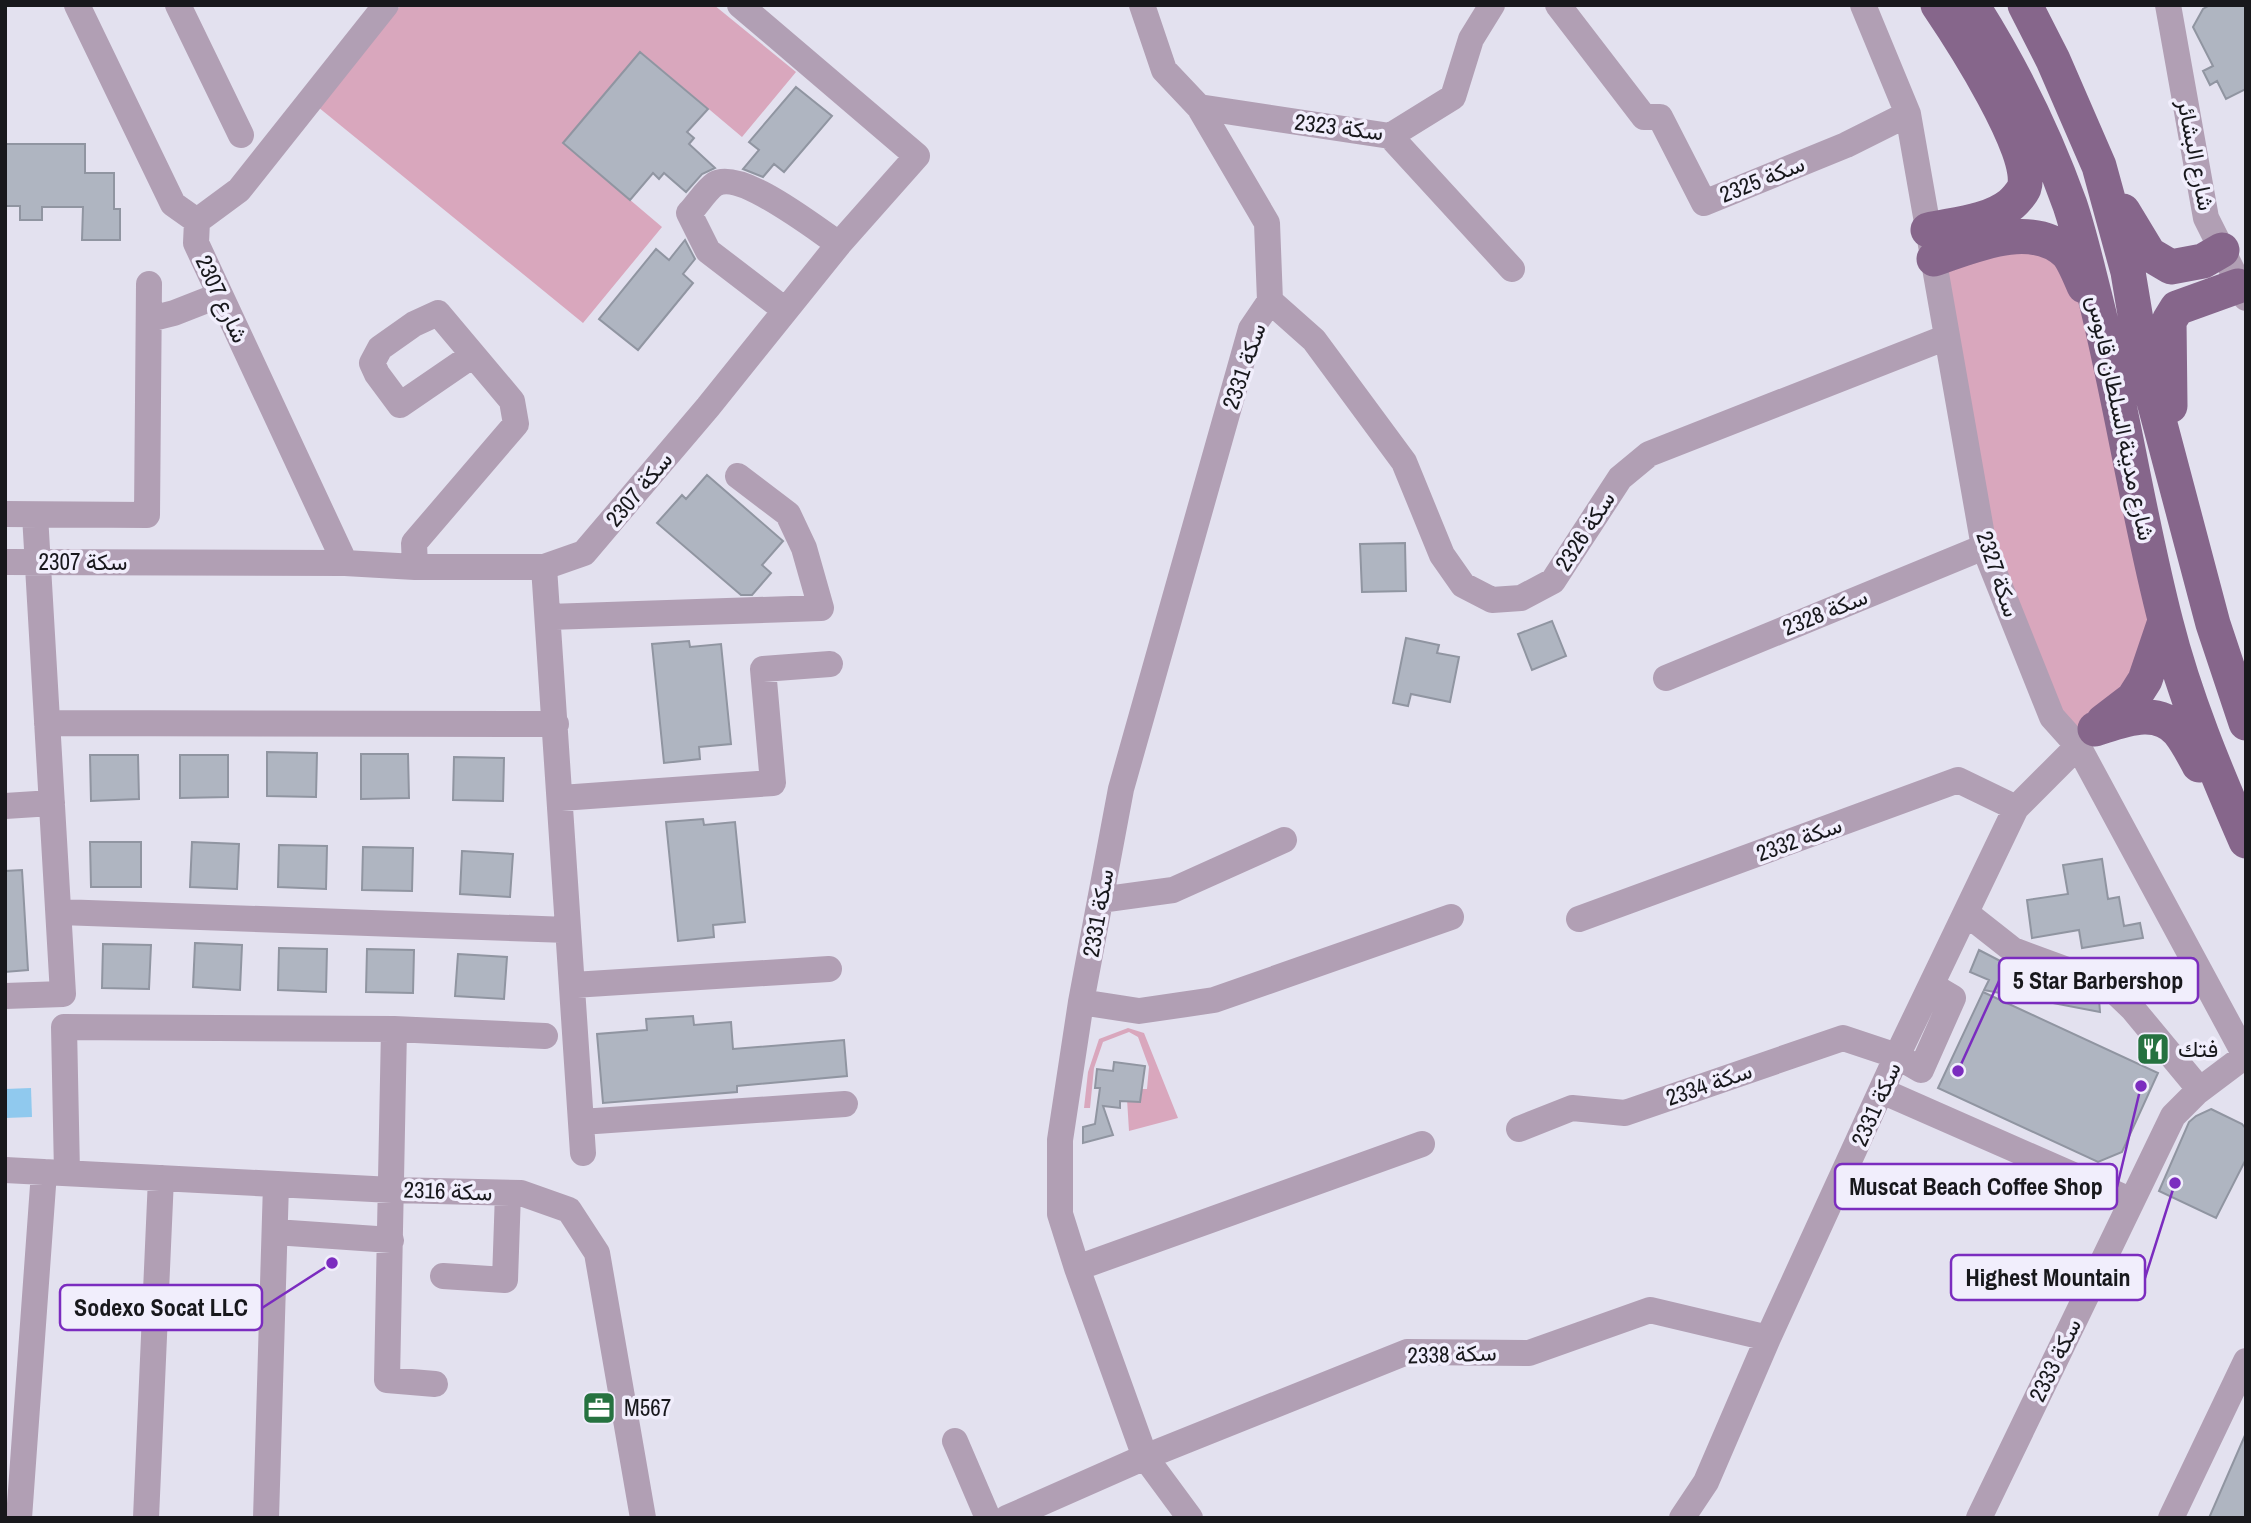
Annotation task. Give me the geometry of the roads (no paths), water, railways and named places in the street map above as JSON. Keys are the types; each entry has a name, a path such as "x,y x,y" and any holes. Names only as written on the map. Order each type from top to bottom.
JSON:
{"main road":[{"path":"1931,245 2011,204 2024,188 2023,163 2011,132 1975,60 1938,5"},
{"name":"شارع مدينة السلطان قابوس","path":"1972,5 2013,75 2049,151 2070,205 2103,330 2165,621 2197,724 2246,843"},
{"path":"1985,5 2003,38 2013,75"},
{"name":"شارع مدينة السلطان قابوس","path":"2025,5 2053,60 2099,166 2127,272 2142,356 2213,624 2246,723"},
{"path":"2099,166 2149,254 2171,267 2203,261 2222,250"},
{"path":"1931,245 2008,237 2044,239 2067,254 2103,330"},
{"path":"2170,462 2169,321 2178,307 2242,292"},
{"path":"2086,737 2133,699 2145,680 2165,621"},
{"path":"2086,737 2138,716 2158,718 2177,729 2246,843"}],"street":[{"path":"77,5 173,204 197,221 239,190 386,5"},
{"path":"178,5 241,135"},
{"name":"سكة 2307","path":"5,562 345,563 415,567 544,567 584,553 708,407 839,244 917,156 740,5"},
{"path":"1142,5 1164,69 1199,107 1267,223 1270,301"},
{"name":"سكة 2323","path":"1199,107 1390,136 1452,97 1471,39 1492,5"},
{"name":"سكة 2325","path":"1558,5 1644,117 1660,117 1704,203 1846,145 1908,114"},
{"name":"سكة 2327","path":"1863,5 1908,114 1984,547 2052,717 2086,737 2246,1057"},
{"name":"شارع البشائر","path":"2170,6 2206,218 2242,292"},
{"path":"1390,136 1512,269"},
{"path":"785,310 708,251 689,213 715,184 730,182 762,192 839,244"},
{"name":"2307 شارع","path":"197,221 196,243 345,563"},
{"path":"5,514 147,515 149,284"},
{"path":"150,319 174,313 220,295"},
{"name":"سكة 2326","path":"1270,301 1314,340 1404,462 1442,555 1463,585 1492,600 1521,598 1553,581 1620,478 1649,454 1947,337"},
{"name":"سكة 2331","path":"1190,1518 1145,1457 1077,1268 1060,1214 1060,1140 1081,1002 1121,789 1251,329 1270,301"},
{"path":"415,567 414,543 516,424 512,401 473,355"},
{"path":"548,617 821,608 804,548 788,514 738,476"},
{"path":"5,996 63,995 35,515"},
{"name":"سكة 2328","path":"1666,678 1984,547"},
{"path":"544,567 583,1153"},
{"path":"561,798 773,783 763,668 830,664"},
{"path":"47,723 556,724"},
{"name":"سكة 2331","path":"1682,1518 1706,1482 1768,1338 1897,1056 2016,808 2086,737"},
{"name":"سكة 2332","path":"1579,919 1958,780 2016,808"},
{"path":"5,806 52,803"},
{"path":"1100,900 1173,890 1284,839"},
{"path":"60,912 568,930"},
{"path":"1966,913 2013,950 2108,985 2132,1008 2200,1090"},
{"path":"1081,1002 1139,1011 1214,1000 1451,917"},
{"path":"573,985 829,969"},
{"path":"19,1518 55,1173 64,1027 394,1029 545,1036"},
{"path":"394,1029 387,1380 435,1384"},
{"name":"سكة 2334","path":"1519,1129 1572,1108 1625,1113 1843,1038 1897,1056"},
{"name":"سكة 2333","path":"1979,1518 2173,1116 2200,1090 2246,1057"},
{"path":"1882,1091 2132,1201"},
{"path":"581,1122 845,1104"},
{"path":"1077,1268 1422,1144"},
{"name":"2316 سكة","path":"5,1170 392,1190 521,1193 569,1210 597,1253 643,1518"},
{"path":"146,1518 160,1178"},
{"path":"266,1518 276,1184"},
{"path":"443,1276 505,1280 508,1193"},
{"path":"275,1232 391,1240"},
{"name":"سكة 2338","path":"1145,1457 1407,1352 1529,1353 1650,1310 1768,1338"},
{"path":"2171,1518 2246,1361"},
{"path":"955,1441 988,1518"},
{"path":"1007,1518 1145,1457"}],"water":[{"path":"31,1088 32,1117 5,1118 5,1089"}],"place":[{"name":"فتك","path":"2153,1049"},
{"name":"5 Star Barbershop","path":"1958,1071"},
{"name":"Muscat Beach Coffee Shop","path":"2141,1086"},
{"name":"Highest Mountain","path":"2175,1183"},
{"name":"Sodexo Socat LLC","path":"332,1263"},
{"name":"M567","path":"599,1408"}]}
